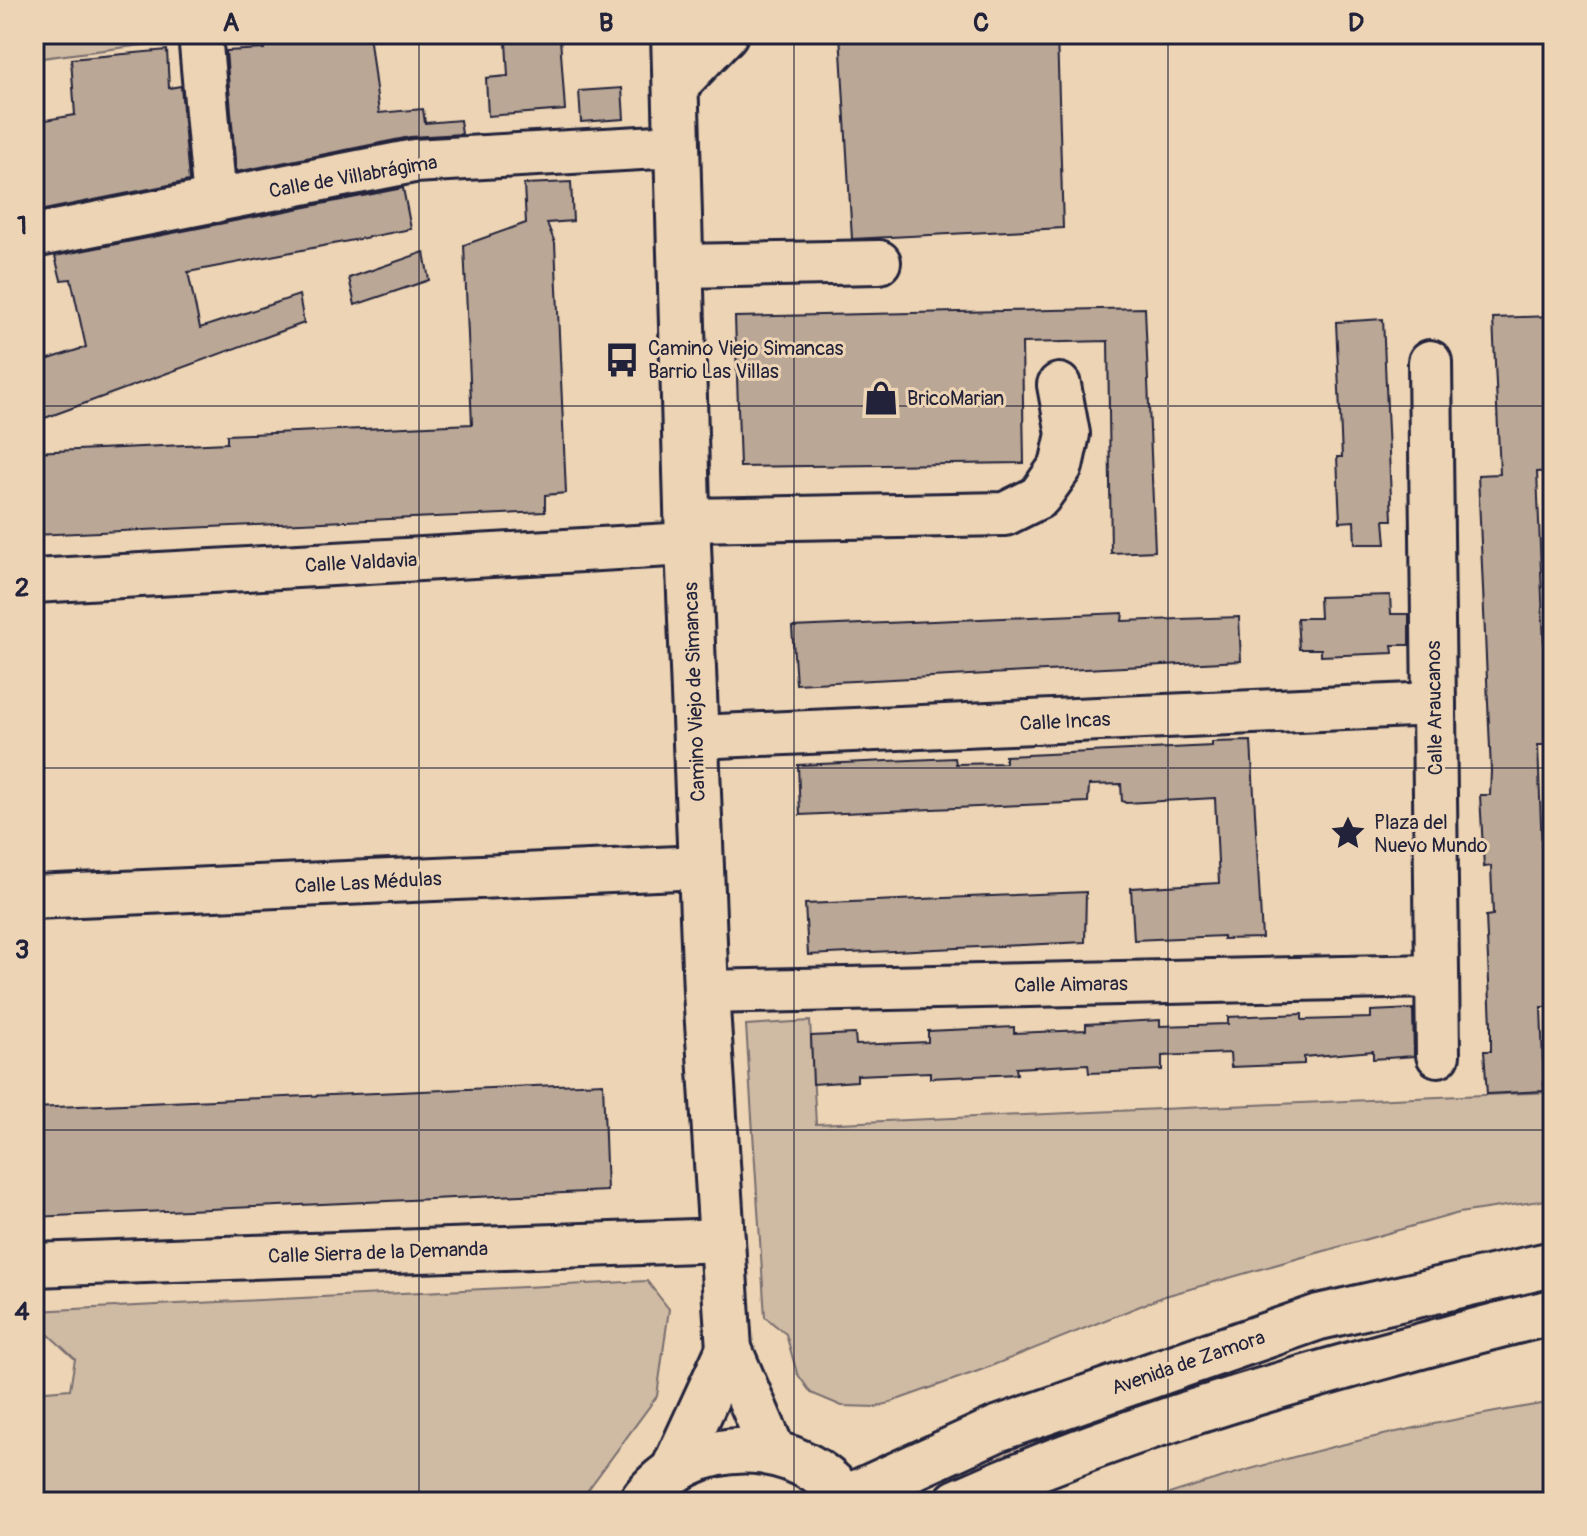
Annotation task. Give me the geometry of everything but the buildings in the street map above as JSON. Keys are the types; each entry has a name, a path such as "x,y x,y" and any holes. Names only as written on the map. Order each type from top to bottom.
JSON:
{"main road":[{"name":"Camino Viejo de Simancas","path":"674,34 675,146 706,992 729,1349 773,1452"},
{"name":"Avenida de Zamora","path":"843,1501 997,1429 1319,1317 1553,1264"},
{"path":"972,1498 1024,1472 1204,1407 1553,1312"},
{"name":"Camino Viejo de Simancas","path":"673,1471 729,1349"},
{"path":"641,1502 673,1471 697,1458 724,1451 753,1449 797,1460 822,1475 843,1501"}],"street":[{"path":"200,34 215,201"},
{"path":"675,87 726,34"},
{"name":"Calle de Villabrágima","path":"34,236 414,161 675,146"},
{"path":"681,266 879,262"},
{"name":"Calle Araucanos","path":"1430,362 1438,1055"},
{"name":"Calle Valdavia","path":"34,581 688,532 1005,514 1039,497 1061,466 1068,434 1059,385"},
{"name":"Calle Incas","path":"697,737 1434,704"},
{"name":"Calle Las Médulas","path":"34,897 701,867"},
{"name":"Calle Aimaras","path":"706,992 1436,976"},
{"name":"Calle Sierra de la Demanda","path":"34,1265 723,1240"}],"shaded area":[{"path":"34,34 180,34 180,40 34,59"},
{"path":"810,1021 816,1124 1553,1092 1553,1199 1459,1213 1165,1296 981,1370 877,1407 842,1406 811,1393 797,1373 786,1334 765,1317 746,1025"},
{"path":"647,1281 669,1309 657,1396 579,1502 34,1502 34,1392 70,1389 75,1359 34,1321 34,1311"},
{"path":"1553,1402 1553,1502 1145,1502 1244,1471 1347,1444"}],"place":[{"name":"Camino Viejo Simancas Barrio Las Villas","path":"622,360"},
{"name":"BricoMarian","path":"881,398"},
{"name":"Plaza del Nuevo Mundo","path":"1348,833"}]}
